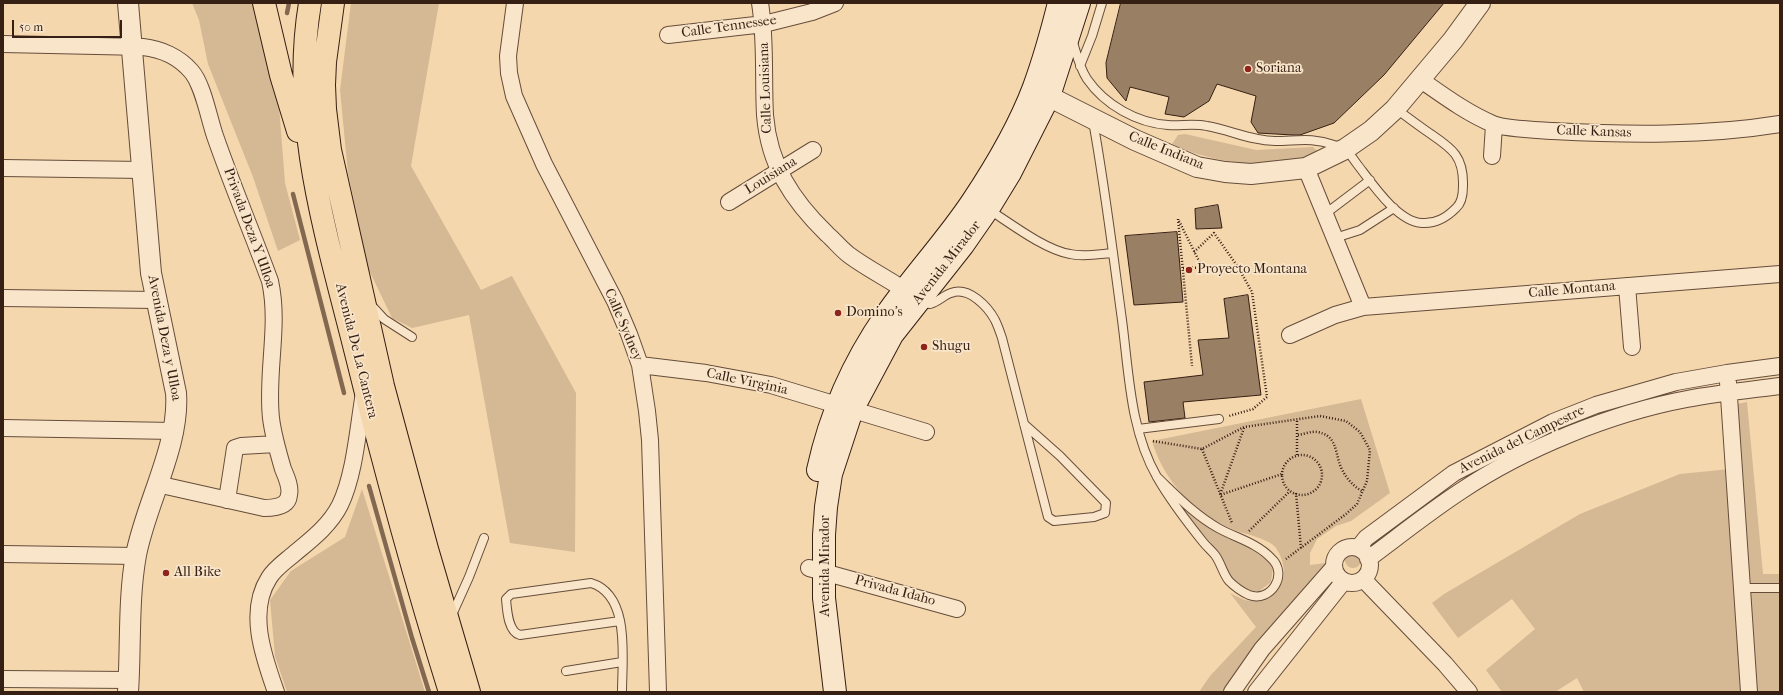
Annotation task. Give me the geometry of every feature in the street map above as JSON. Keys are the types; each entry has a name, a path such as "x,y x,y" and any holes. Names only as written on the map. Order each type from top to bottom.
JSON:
{"main road":[{"path":"264,3 292,113 312,171"},
{"name":"Avenida De La Cantera","path":"310,3 306,27 304,60 306,130 312,171 364,387 408,550 450,692"},
{"name":"Avenida De La Cantera","path":"333,3 325,62 325,109 330,150 339,196 383,386 469,692"},
{"name":"Avenida Mirador","path":"912,295 987,179 1019,122 1041,92 1046,51 1060,3"},
{"name":"Avenida Mirador","path":"835,692 826,621 816,570 812,510 816,477 827,432 844,408 868,345 885,316 912,295 963,245 988,209 1010,173 1041,92 1070,31 1079,3"},
{"name":"Avenida Mirador","path":"816,570 811,613 820,692"}],"street":[{"name":"Avenida Deza y Ulloa","path":"128,3 151,273 176,393 177,419 136,556 133,582 129,686"},
{"name":"Calle Sydney","path":"515,3 508,56 509,73 514,96 544,164 630,334 640,365 650,440 658,692"},
{"name":"Calle Louisiana","path":"760,3 764,24 765,115 768,142 779,171 799,203 812,219 848,254 912,295"},
{"name":"Calle Tennessee","path":"668,35 764,24 812,12 835,3"},
{"name":"Calle Indiana","path":"1041,92 1093,117 1137,129 1197,167 1225,172 1251,174 1306,168 1345,149 1372,131 1395,109 1421,80 1454,40 1480,3"},
{"name":"Privada Deza Y Ulloa","path":"3,44 131,46 153,48 172,56 192,72 198,84 214,135 256,242 272,291 275,320 270,404 276,444 290,495 285,503 279,506 264,508 227,500"},
{"name":"Calle Kansas","path":"1421,80 1454,104 1494,125 1534,130 1639,134 1713,131 1780,124"},
{"path":"1492,156 1494,125"},
{"name":"Louisiana","path":"729,202 812,150"},
{"path":"3,168 143,170"},
{"path":"1306,168 1364,307"},
{"name":"Calle Montana","path":"1290,335 1335,315 1364,307 1780,274"},
{"path":"1627,286 1632,347"},
{"path":"3,298 156,300"},
{"name":"Calle Virginia","path":"640,365 741,378 771,385 926,432"},
{"name":"Avenida del Campestre","path":"1363,553 1366,538 1454,473 1553,422 1596,405 1676,382 1780,366"},
{"path":"1727,373 1749,692"},
{"name":"Avenida del Campestre","path":"1363,553 1462,490 1512,461 1553,441 1602,422 1686,399 1780,386"},
{"path":"276,692 269,672 260,632 258,617 261,594 270,577 322,529 340,505 351,470 364,387"},
{"path":"1596,405 1602,422"},
{"path":"3,428 174,431"},
{"path":"157,484 227,500 236,448 241,446 276,444"},
{"path":"1352,547 1363,553 1369,569 1363,579 1353,583 1344,581 1338,577 1334,567 1334,559 1341,550 1352,547"},
{"path":"3,554 136,556"},
{"path":"1232,692 1262,649 1334,567"},
{"name":"Privada Idaho","path":"816,570 957,609"},
{"path":"1363,579 1445,664 1469,692"},
{"path":"1256,692 1344,581"},
{"path":"3,679 129,686"}],"lane":[{"path":"1080,66 1092,36 1102,3"},
{"path":"1070,31 1080,66 1086,78 1106,100 1122,110 1137,129 1154,123 1169,125 1206,125 1262,140 1274,141 1304,139 1322,141 1345,149 1394,208 1414,222 1423,224 1438,222 1448,216 1459,206 1463,195 1463,179 1460,162 1446,143 1395,109"},
{"path":"1093,117 1134,408 1140,440 1157,478 1179,510 1216,556 1228,580 1239,589 1255,597 1264,596 1272,590 1279,579 1279,570 1270,556 1199,516 1157,478"},
{"path":"1325,214 1370,180"},
{"path":"1335,238 1360,230 1394,208"},
{"path":"988,209 1048,246 1059,251 1071,255 1113,253"},
{"path":"912,295 930,304 935,303 951,293 959,291 966,293 984,305 996,320 1002,338 1024,424 1048,517 1054,521 1094,517 1105,513 1106,503 1060,456 1024,424"},
{"path":"363,295 380,315 412,337"},
{"path":"1138,429 1219,419"},
{"path":"449,622 484,538"},
{"path":"620,621 520,635 516,634 511,628 506,599 511,594 591,583 600,586 613,599 620,621 622,692"},
{"path":"1741,588 1780,588"},
{"path":"566,670 622,662"}],"path":[{"path":"1192,366 1178,219 1202,267"},
{"path":"1194,252 1214,233 1238,267 1252,292 1268,397 1253,409 1219,419"},
{"path":"1183,268 1238,267"},
{"path":"1140,440 1202,449 1244,427 1320,416 1346,421 1360,432 1370,450 1367,481 1356,504 1346,514 1283,562 1276,564"},
{"path":"1297,419 1297,455"},
{"path":"1220,495 1244,427"},
{"path":"1298,435 1316,432 1330,438 1336,447 1339,464 1357,488 1362,491"},
{"path":"1202,449 1239,538 1290,491"},
{"path":"1297,455 1310,456 1315,460 1321,471 1322,478 1315,490 1303,495 1290,491 1285,486 1282,474 1287,462 1297,455"},
{"path":"1220,495 1282,474"},
{"path":"1296,494 1301,548"}],"shaded area":[{"path":"192,3 256,3 278,93 285,183 300,240 278,251 253,177 208,64 199,20"},
{"path":"351,3 439,3 411,166 481,290 512,276 576,393 575,552 510,543 469,315 412,328 392,318 368,268 348,173 340,90"},
{"path":"1185,134 1256,150 1313,147 1317,151 1296,160 1281,163 1266,164 1233,162 1201,155 1172,144 1178,135"},
{"path":"1361,399 1390,493 1351,521 1336,526 1317,539 1310,553 1310,565 1333,562 1231,692 1199,692 1210,676 1256,627 1230,593 1247,601 1272,596 1282,583 1284,575 1283,566 1281,557 1273,545 1263,539 1220,524 1207,516 1183,495 1165,470 1157,456 1152,441"},
{"path":"1747,402 1763,574 1780,574 1780,692 1584,692 1577,678 1555,692 1502,692 1486,670 1535,629 1512,599 1458,638 1432,603 1444,594 1580,514 1680,474 1730,469 1722,407"},
{"path":"1159,483 1186,511 1218,533 1252,546 1273,567 1271,582 1258,592 1239,587 1188,528"},
{"path":"362,489 425,692 287,692 275,656 270,600 291,571 345,537"},
{"path":"1353,552 1360,557 1361,560 1356,567 1353,568 1346,563 1345,560 1350,553"}],"building":[{"name":"Soriana","path":"1121,3 1444,3 1384,75 1334,123 1300,135 1293,135 1258,133 1251,122 1256,96 1217,84 1209,101 1184,117 1165,114 1169,97 1130,87 1126,101 1107,78 1106,63"},
{"path":"1218,205 1222,228 1196,229 1195,209"},
{"path":"1177,232 1183,302 1134,305 1125,236"},
{"path":"1248,295 1261,395 1183,402 1185,418 1149,422 1144,382 1203,375 1198,340 1229,338 1224,299"}],"waterway":[{"path":"287,13 289,3"},
{"path":"293,194 344,393"},
{"path":"369,486 412,638 429,692"}],"place":[{"name":"Soriana","path":"1248,69"},
{"name":"Proyecto Montana","path":"1189,270"},
{"name":"Domino's","path":"838,313"},
{"name":"Shugu","path":"924,347"},
{"name":"All Bike","path":"166,573"}]}
